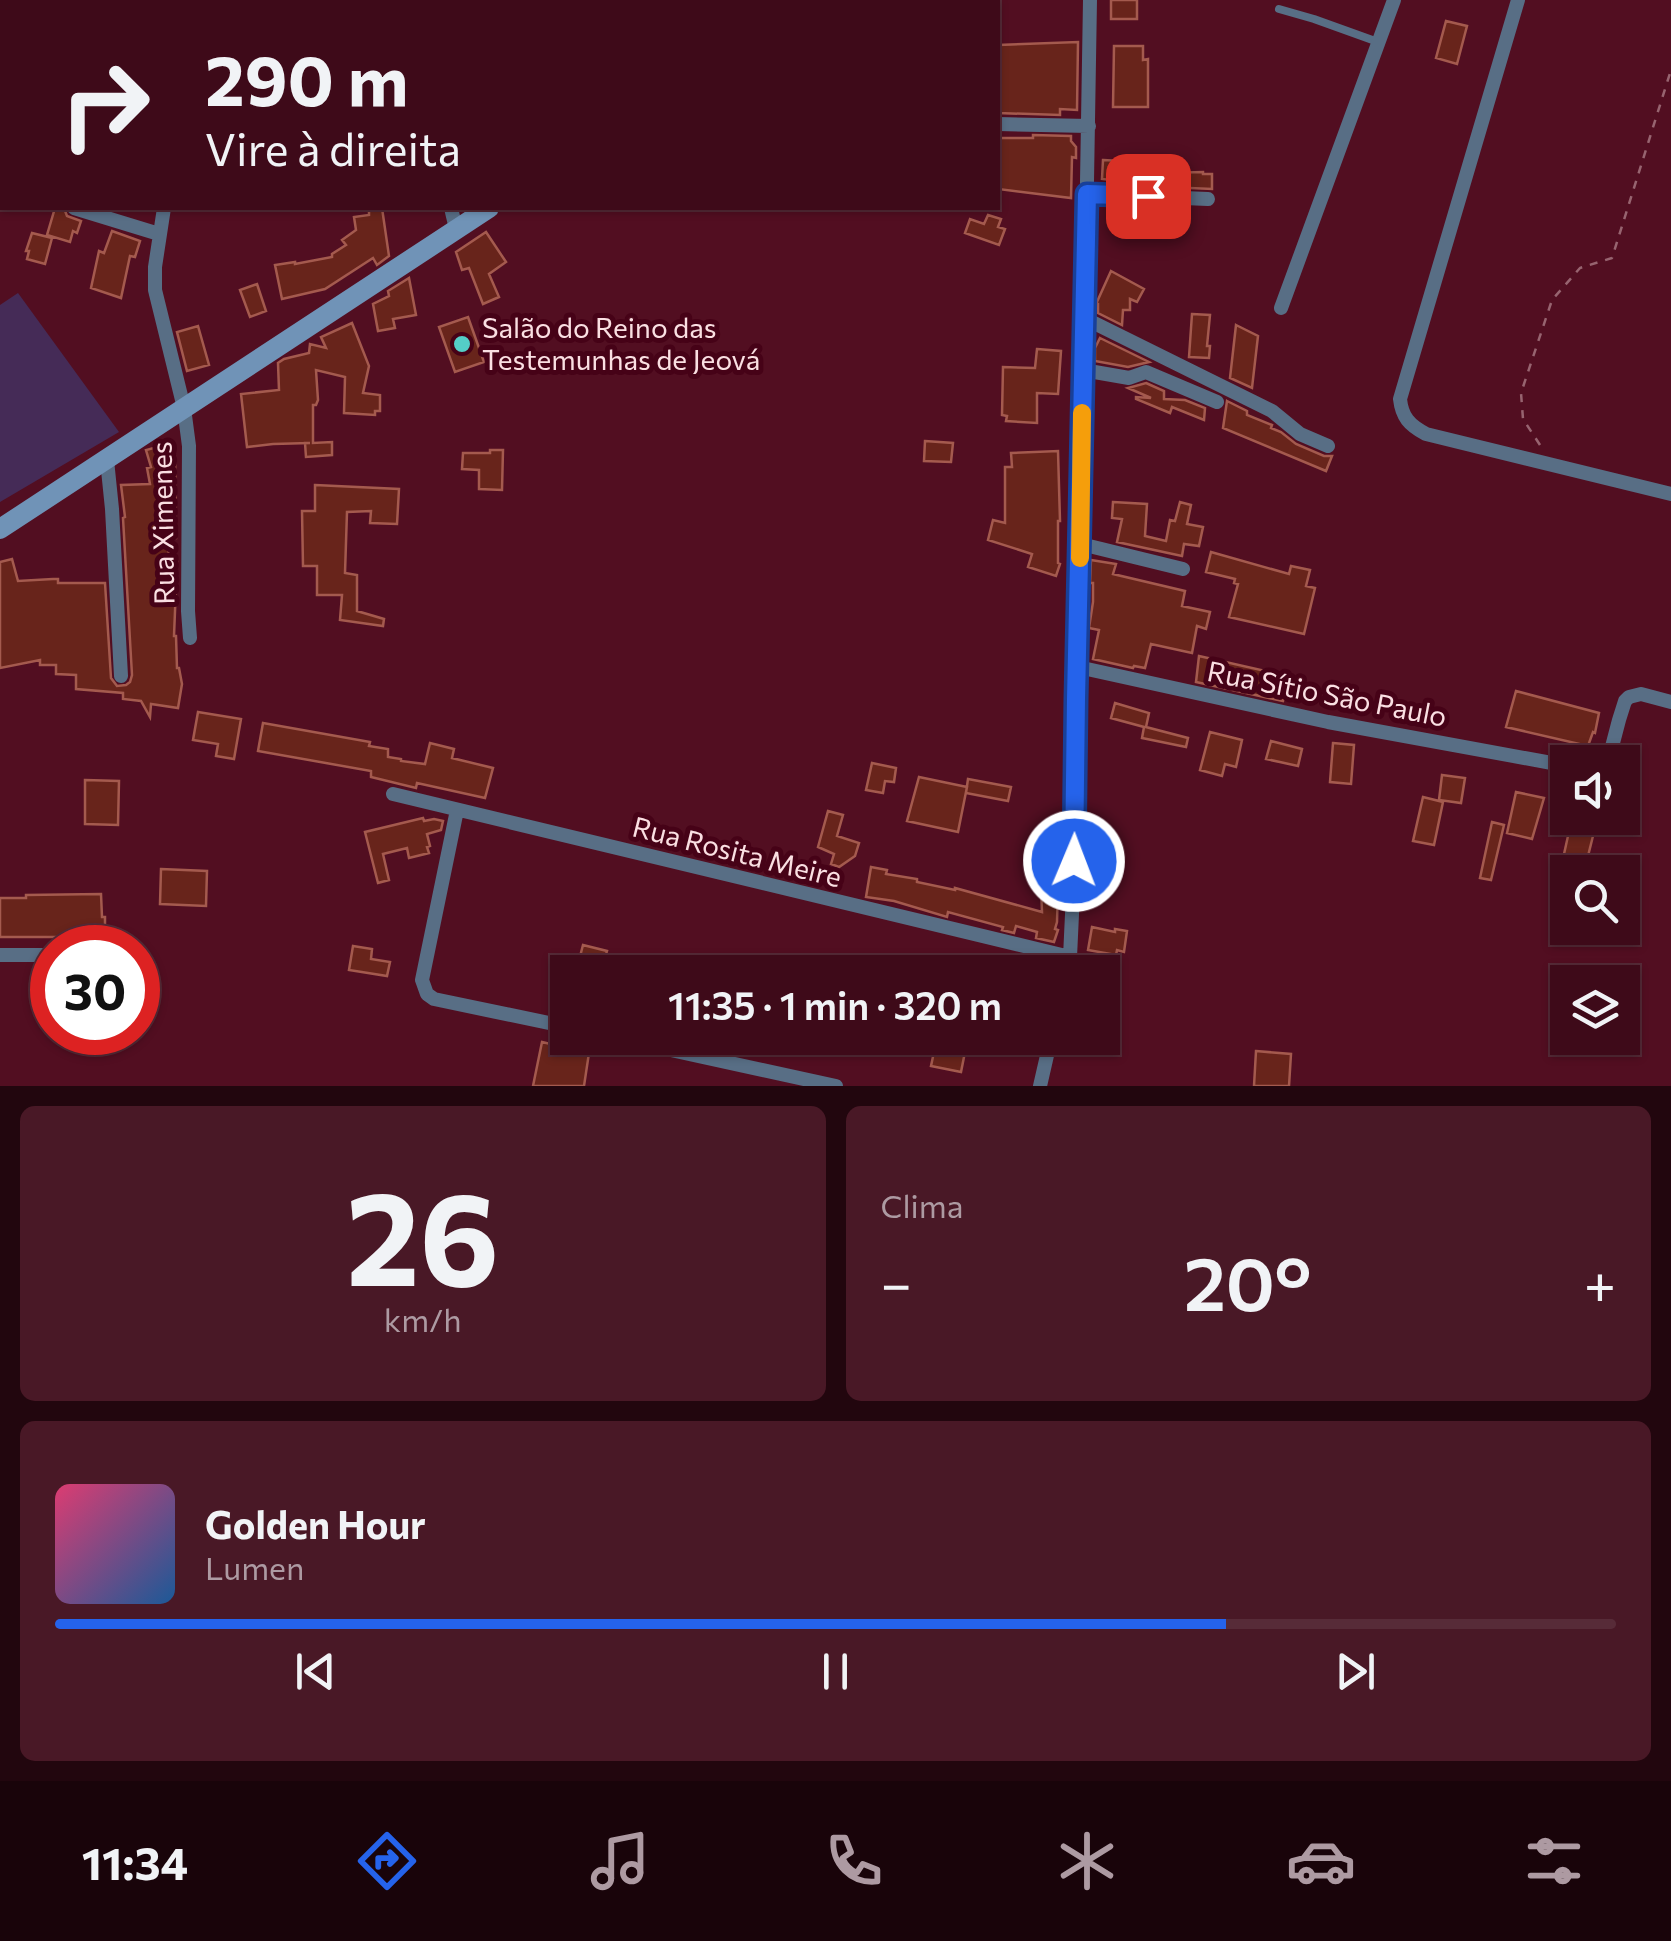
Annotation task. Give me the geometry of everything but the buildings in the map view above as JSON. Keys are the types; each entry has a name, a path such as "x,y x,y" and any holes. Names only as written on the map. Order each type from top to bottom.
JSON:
{"main road":[{"path":"0,529 486,210"}],"street":[{"path":"1069,955 1076,828 1090,0"},
{"path":"1281,308 1394,0"},
{"path":"1518,0 1400,399 1406,419 1426,434 1671,494"},
{"path":"1000,124 1089,126"},
{"path":"1087,194 1208,199"},
{"path":"81,210 159,234"},
{"name":"Rua Ximenes","path":"164,210 155,290 184,408 190,458 190,638"},
{"path":"451,210 456,229"},
{"path":"1084,318 1272,411 1300,434 1328,446"},
{"path":"1083,370 1129,378 1146,372 1217,402"},
{"path":"106,460 121,676"},
{"path":"1081,544 1183,569"},
{"name":"Rua Sítio São Paulo","path":"1078,667 1328,722 1550,763"},
{"path":"1613,745 1629,697 1641,694 1671,702"},
{"name":"Rua Rosita Meire","path":"393,794 1029,955"},
{"path":"457,810 422,980 425,990 434,999 550,1023"},
{"path":"0,954 30,955"},
{"path":"694,1055 836,1086"},
{"path":"1040,1086 1047,1055"}],"lane":[{"path":"1279,9 1378,42"}],"path":[{"path":"1551,464 1524,419 1521,393 1552,300 1580,268 1612,258 1671,70"}],"shaded area":[{"path":"18,293 119,432 0,502 0,305"}],"slow traffic":[{"path":"1080,558 1082,413"}],"place":[{"name":"Salão do Reino das Testemunhas de Jeová","path":"462,344"}],"route":[{"path":"1074,861 1087,194 1148,196"}]}
